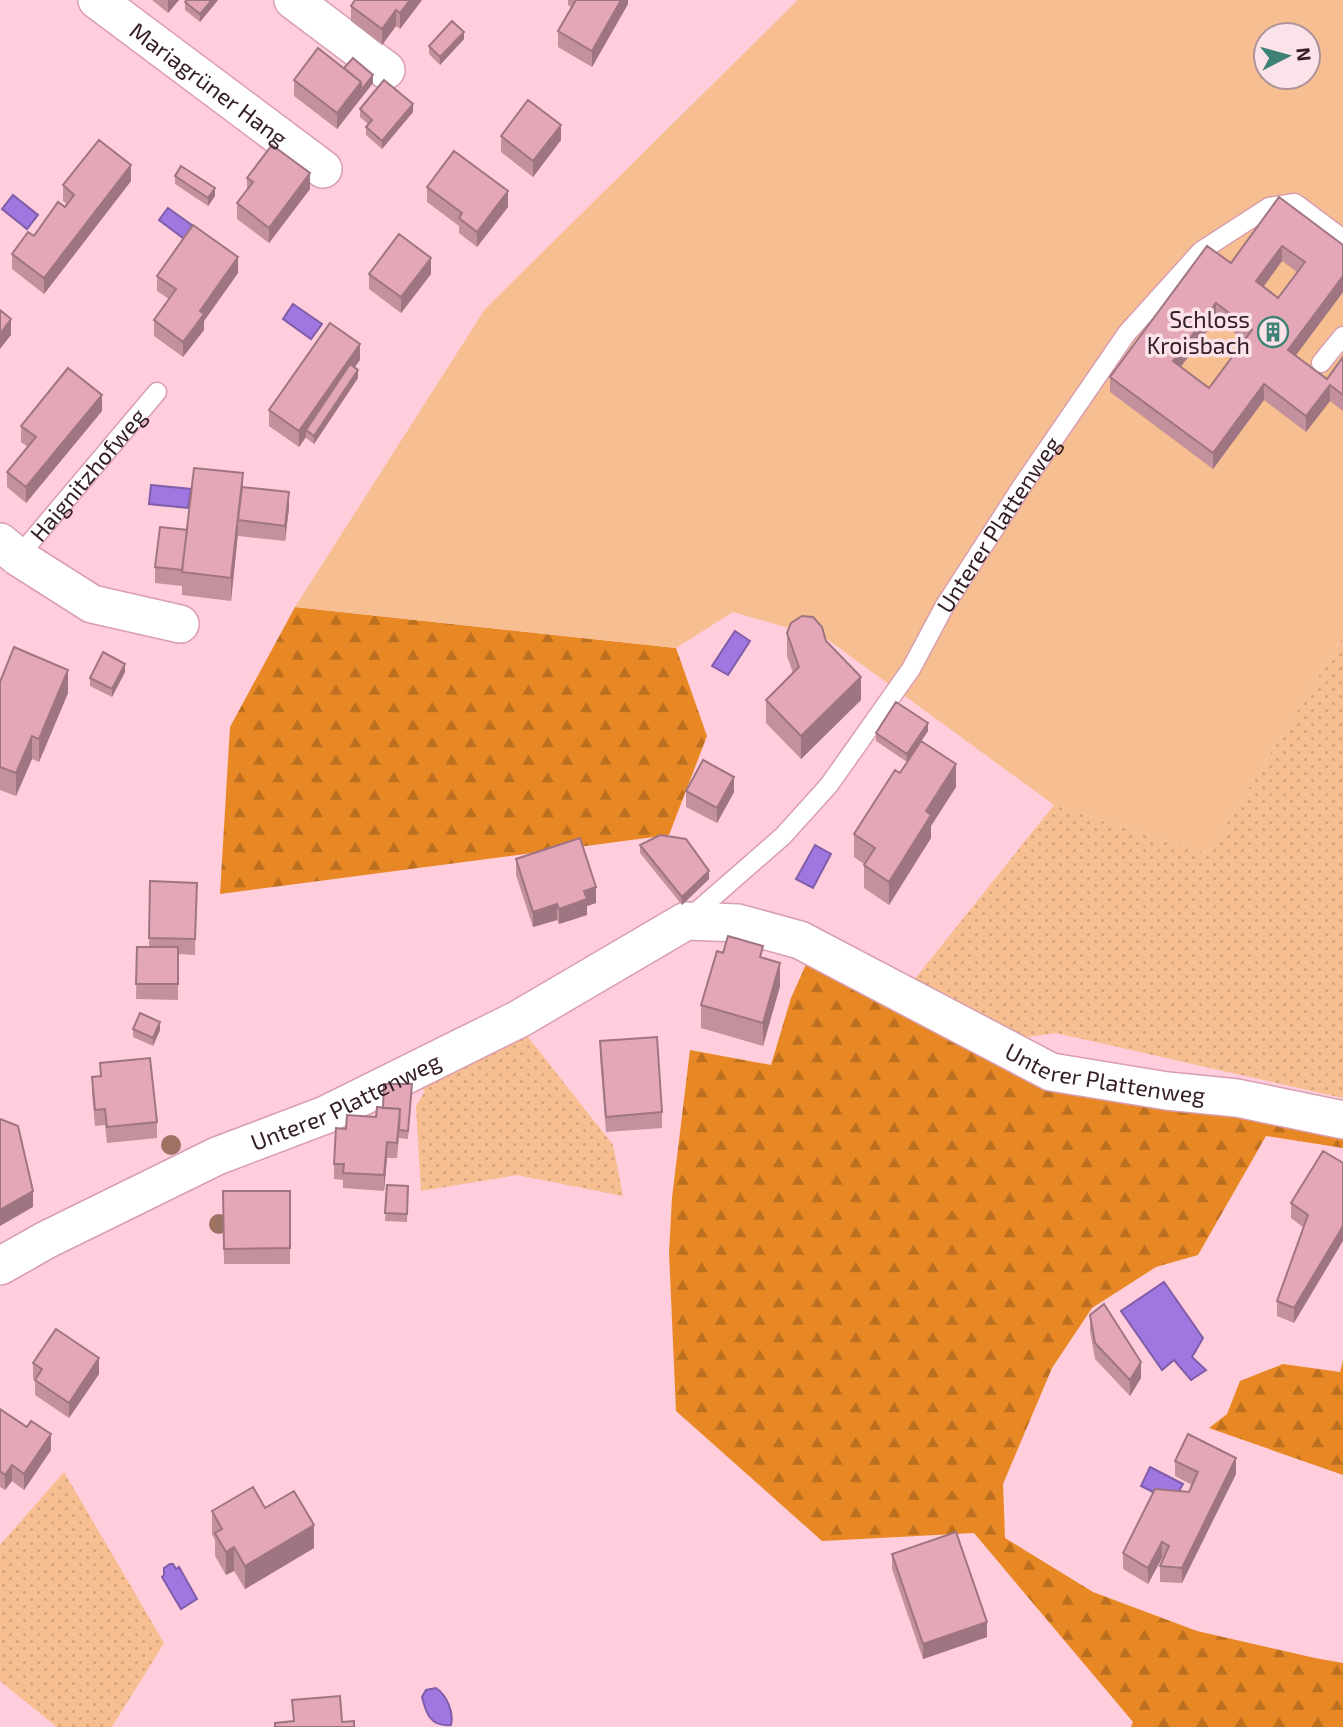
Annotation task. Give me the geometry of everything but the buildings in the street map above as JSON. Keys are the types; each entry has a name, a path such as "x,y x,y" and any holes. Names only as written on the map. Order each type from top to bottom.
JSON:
{"street":[{"name":"Mariagrüner Hang","path":"97,0 323,169"},
{"path":"293,0 386,70"},
{"name":"Haignitzhofweg","path":"9,549 92,604 180,624"},
{"name":"Unterer Plattenweg","path":"0,1266 46,1240 217,1156 325,1115 507,1025 685,921 738,923 800,940 1051,1072 1167,1091 1237,1098 1343,1120"}],"lane":[{"name":"Unterer Plattenweg","path":"685,921 783,836 829,785 911,669 944,607 1127,333 1201,251 1269,206 1295,203 1343,239"},
{"path":"1321,363 1343,336"},
{"name":"Haignitzhofweg","path":"9,549 157,392"}],"shaded area":[{"name":"Schloss Kroisbach","path":"798,0 1343,0 1343,637 1208,853 1054,805 827,639 733,612 676,648 295,607 485,309"},
{"path":"13,195 38,215 27,229 2,209"},
{"path":"168,208 196,228 187,241 159,220"},
{"path":"293,304 322,324 311,339 283,319"},
{"path":"151,485 191,489 188,508 149,504"},
{"path":"735,631 750,641 728,675 712,666"},
{"path":"1343,637 1343,1098 1056,1033 975,1044 898,1000 1054,805 1208,853"},
{"path":"815,845 831,854 813,888 796,879"},
{"path":"524,1032 613,1145 623,1196 517,1175 421,1191 416,1106 425,1091 410,1080"},
{"path":"1164,1282 1203,1338 1192,1357 1206,1370 1191,1380 1174,1360 1162,1370 1121,1311"},
{"path":"1150,1467 1183,1484 1173,1502 1141,1486"},
{"path":"64,1472 164,1643 112,1727 57,1727 0,1681 0,1545"},
{"path":"170,1564 176,1569 179,1567 197,1599 181,1609 162,1577 164,1568"},
{"path":"436,1688 449,1705 451,1725 438,1724 430,1718 425,1708 422,1697 426,1690"}],"green space":[{"path":"295,607 676,648 707,736 669,835 220,894 230,727"},
{"path":"808,960 975,1044 1015,1076 1287,1116 1343,1128 1343,1148 1266,1136 1198,1255 1156,1267 1092,1308 1052,1368 1003,1484 1005,1538 1093,1592 1197,1631 1343,1663 1343,1727 1131,1727 1133,1722 974,1533 822,1541 676,1411 669,1252 672,1198 690,1050 771,1065 791,998"},
{"path":"1343,1361 1343,1475 1209,1428 1227,1414 1240,1381 1283,1364 1340,1372"}],"place":[{"name":"Schloss Kroisbach","path":"1273,332"}]}
